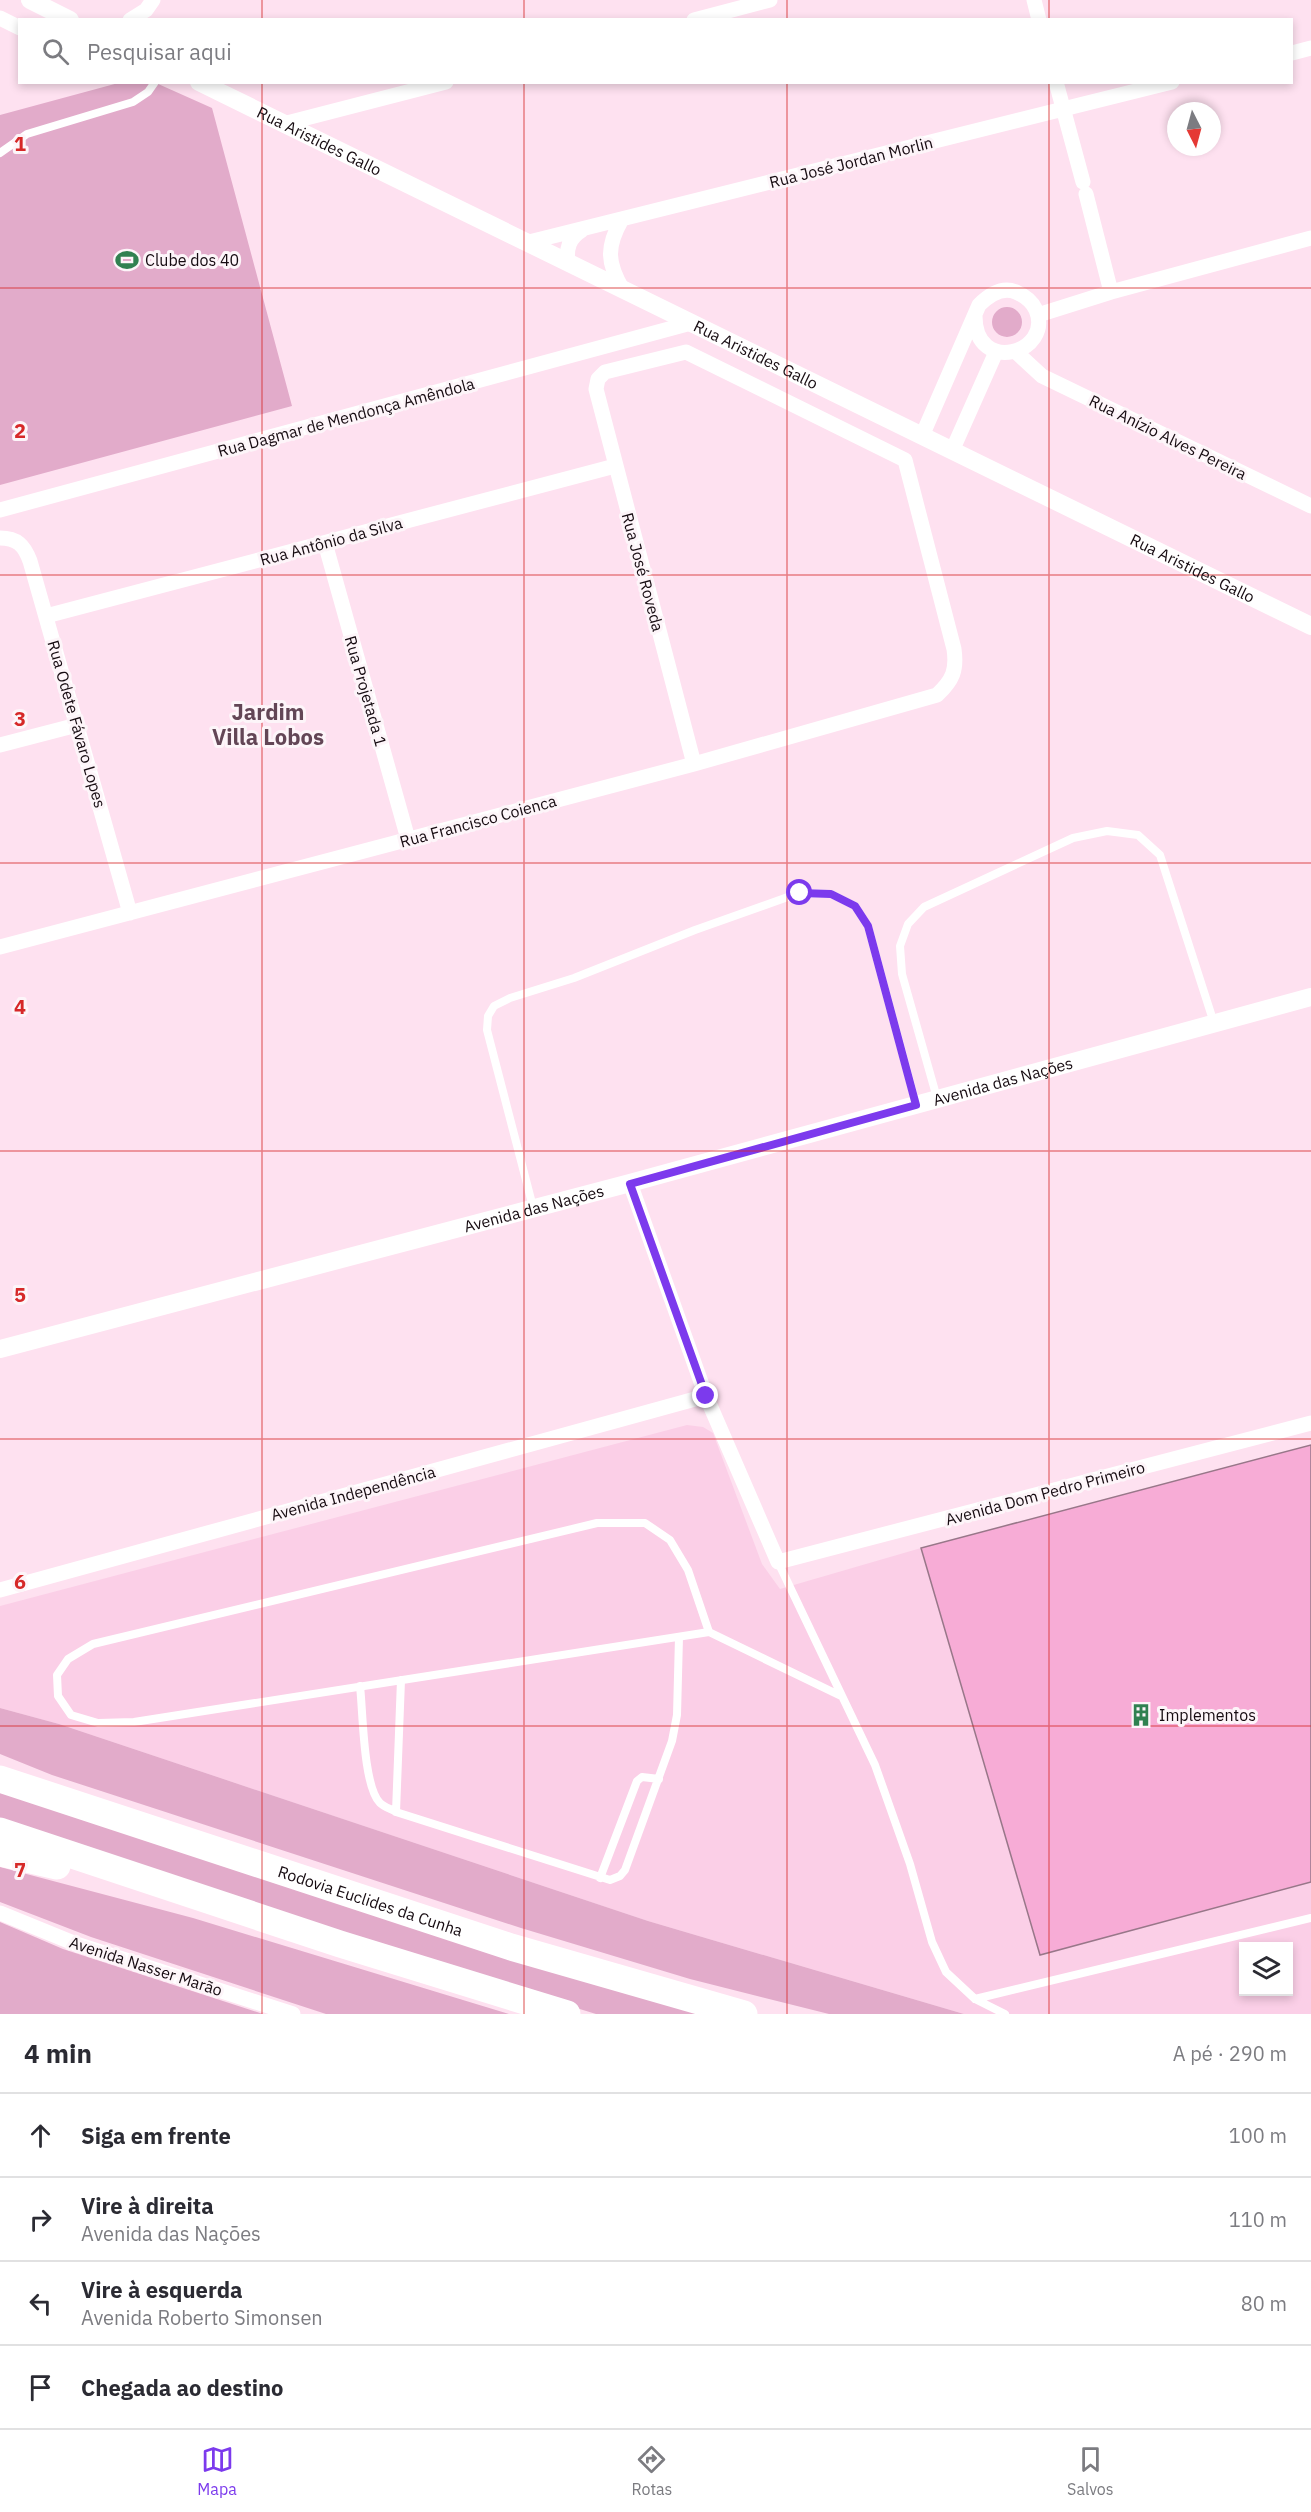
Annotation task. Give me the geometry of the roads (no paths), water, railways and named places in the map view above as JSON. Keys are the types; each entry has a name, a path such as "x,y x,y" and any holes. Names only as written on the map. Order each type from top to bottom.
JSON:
{"highway":[{"path":"0,1766 49,1794"},
{"name":"Rodovia Euclides da Cunha","path":"0,1779 500,1943 744,2014"},
{"path":"0,1831 340,1944 567,2014"},
{"path":"0,1853 197,1896"},
{"path":"681,1997 766,2014"}],"street":[{"path":"30,0 66,18"},
{"path":"702,18 770,0"},
{"path":"1034,0 1038,18"},
{"path":"133,18 149,10"},
{"path":"0,18 18,27"},
{"path":"1293,53 1311,48"},
{"name":"Rua Aristides Gallo","path":"203,84 1311,626"},
{"path":"283,124 438,84"},
{"path":"1056,84 1111,292"},
{"name":"Rua José Jordan Morlin","path":"529,242 1164,84"},
{"path":"622,219 612,235 610,255 613,274 623,290"},
{"path":"568,263 569,242 585,229"},
{"path":"1035,309 1054,309 1311,238"},
{"path":"922,436 975,316 980,305 988,296 999,291 1012,290 1023,295 1035,309 1038,326 1034,337 1022,349 996,352 979,338 975,327 975,316"},
{"name":"Rua Dagmar de Mendonça Amêndola","path":"0,510 691,323"},
{"name":"Rua Anízio Alves Pereira","path":"1022,349 1027,364 1042,376 1309,499"},
{"name":"Rua José Roveda","path":"694,764 597,399 598,379 605,372 686,352 905,460 954,649 957,666 950,683"},
{"path":"952,451 996,352"},
{"name":"Rua Antônio da Silva","path":"46,616 615,466"},
{"name":"Rua Odete Fávaro Lopes","path":"7,539 25,548 130,913"},
{"name":"Rua Projetada 1","path":"325,543 408,839"},
{"name":"Rua Francisco Coienca","path":"0,947 694,764 920,701 938,695 950,683"},
{"path":"0,745 77,725"},
{"name":"Avenida das Nações","path":"0,1349 630,1184 1311,997"},
{"path":"630,1184 706,1396 778,1562"},
{"name":"Avenida Independência","path":"0,1590 706,1396"},
{"name":"Avenida Dom Pedro Primeiro","path":"778,1562 1311,1424"},
{"name":"Avenida Nasser Marão","path":"0,1913 76,1944 293,2014"}],"lane":[{"path":"0,153 27,135 133,102 148,92 153,84"},
{"path":"937,1099 902,974 900,946 908,924 924,907 1073,838 1107,831 1138,835 1160,855 1214,1023"},
{"path":"533,1209 487,1030 488,1016 494,1006 510,998 574,978 695,930 800,893 831,894 855,906 868,926 916,1105"},
{"path":"709,1632 688,1570 670,1540 645,1523 597,1523 93,1644 68,1659 57,1675 58,1696 71,1714 98,1723 134,1722 709,1632 841,1696"},
{"path":"778,1562 874,1765 910,1864 932,1942 946,1972 975,1999 1005,2014"},
{"path":"360,1686 371,1790 380,1803 396,1812 610,1880 620,1876 626,1870 672,1741 677,1714 679,1636"},
{"path":"396,1812 401,1680"},
{"path":"600,1878 637,1781 642,1777 659,1779"},
{"path":"975,1999 1311,1917"}],"place":[{"name":"Clube dos 40","path":"127,260"},
{"name":"Implementos","path":"1141,1715"}],"district":[{"name":"Jardim Villa Lobos","path":"268,724"}]}
